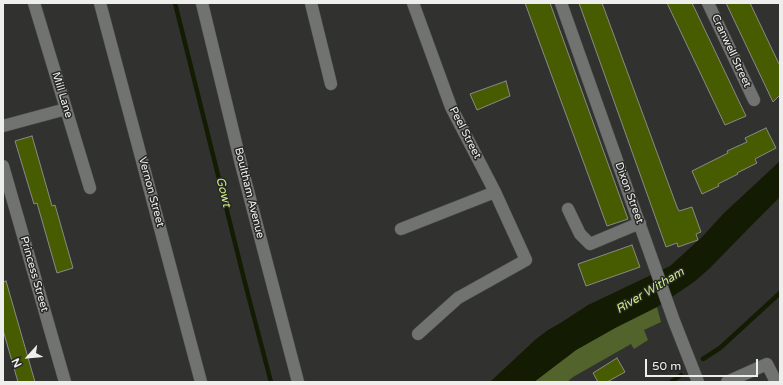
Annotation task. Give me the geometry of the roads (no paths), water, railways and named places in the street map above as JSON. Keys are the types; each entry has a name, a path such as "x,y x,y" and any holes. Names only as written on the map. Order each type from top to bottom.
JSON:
{"street":[{"name":"Mill Lane","path":"34,3 90,188"},
{"name":"Vernon Street","path":"100,3 201,382"},
{"name":"Boultham Avenue","path":"202,3 241,164 298,382"},
{"path":"312,3 331,84"},
{"name":"Peel Street","path":"413,3 451,107 495,192 526,260 458,298 418,334"},
{"name":"Dixon Street","path":"561,3 698,382"},
{"name":"Cranwell Street","path":"708,3 754,100"},
{"path":"3,126 66,109"},
{"name":"Princess Street","path":"3,166 65,382"},
{"path":"401,229 495,192"},
{"path":"568,209 580,234 590,244 640,223"},
{"path":"727,382 767,364 776,382"}],"water":[{"name":"River Witham","path":"780,161 780,197 710,268 694,282 657,307 576,350 534,382 490,382 536,339 548,330 588,305 670,266"}],"waterway":[{"name":"Gowt","path":"175,3 271,382"},
{"path":"703,359 720,348 780,293"},
{"path":"671,382 681,375"}]}
